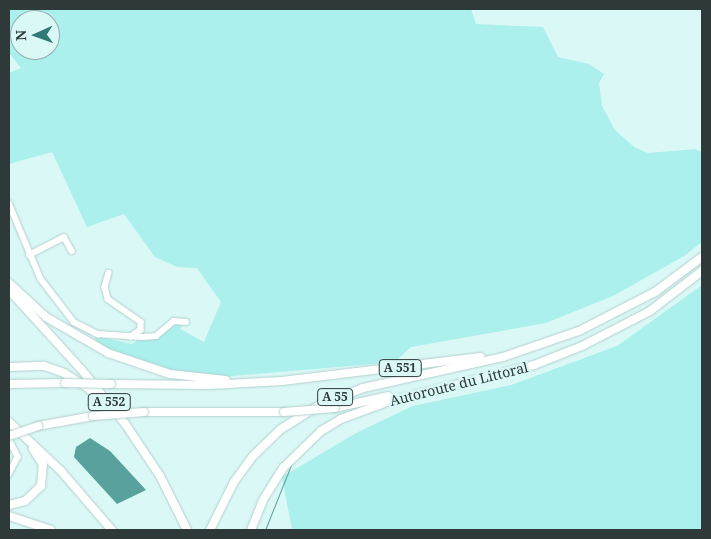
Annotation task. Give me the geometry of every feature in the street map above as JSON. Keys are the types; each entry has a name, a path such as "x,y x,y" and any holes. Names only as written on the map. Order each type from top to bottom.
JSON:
{"highway":[{"name":"Autoroute du Littoral","path":"210,530 242,469 267,442 301,415 337,396 363,388 517,352 579,331 616,314 656,292 702,258"},
{"name":"Autoroute du Littoral","path":"251,530 263,500 284,466 321,431 341,419 387,402 534,365 620,328 664,301 702,271"},
{"path":"9,283 70,334 131,363 193,377 282,381"},
{"name":"A 552","path":"9,290 81,369 126,425 160,476 185,530"},
{"name":"A 551","path":"9,384 210,385 282,381 517,352"},
{"name":"A 551","path":"9,437 38,426 93,416 144,412 284,412 335,408 546,359"},
{"path":"9,367 52,368 88,388 137,446 185,530"},
{"path":"9,423 35,451 45,470 41,486 33,496 9,505"},
{"path":"9,423 62,470 112,530"},
{"path":"9,516 51,530"}],"street":[{"path":"9,203 29,255 51,295 74,322 98,334 132,337 156,336 171,322 186,322"},
{"path":"29,255 64,237 72,251"},
{"path":"109,273 105,288 108,299 141,322 141,330 132,337"},
{"path":"9,437 16,448 18,457 9,475"}],"shaded area":[{"path":"9,9 471,9 476,24 543,27 558,57 589,64 604,74 599,83 602,106 615,130 634,147 648,153 695,149 702,152 702,242 684,256 613,296 546,323 411,347 395,362 221,377 169,370 128,358 97,346 95,336 132,344 141,338 153,338 173,322 183,324 180,329 204,342 221,302 197,268 177,267 155,257 124,214 87,227 52,152 9,164 9,73 21,68 15,60 60,60 60,10 10,10 10,54"},
{"path":"702,285 702,530 292,530 282,477 356,433 413,406 511,385 617,346"},
{"path":"90,438 110,451 146,490 117,504 74,457 76,447"}],"waterway":[{"path":"265,530 291,465"}]}
